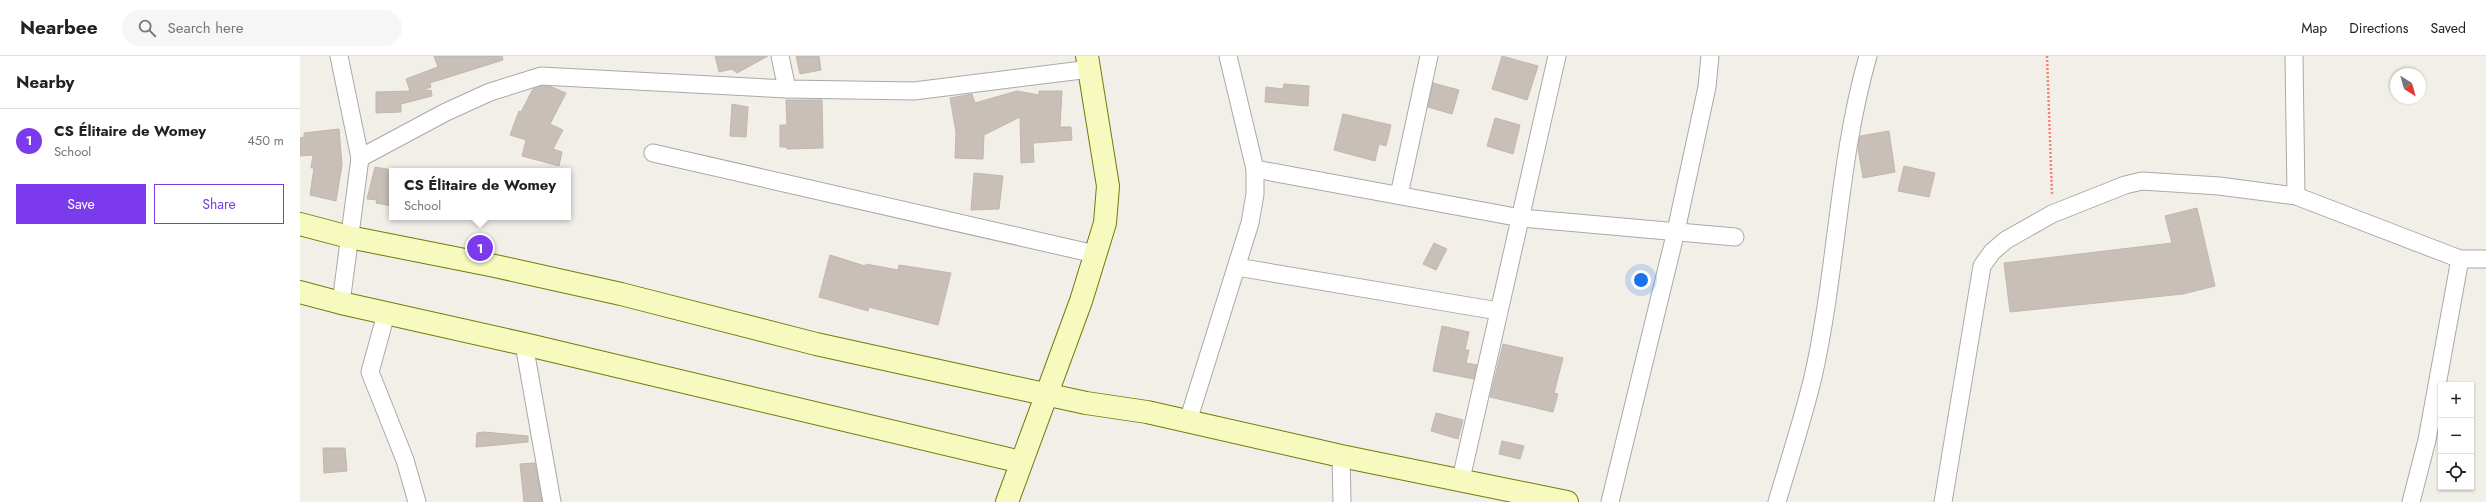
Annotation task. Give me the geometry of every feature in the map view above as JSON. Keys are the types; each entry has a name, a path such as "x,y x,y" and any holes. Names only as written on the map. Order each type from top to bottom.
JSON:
{"street":[{"path":"339,56 360,158 341,303"},
{"path":"780,56 787,89"},
{"path":"1188,421 1250,223 1255,194 1255,169 1228,56"},
{"path":"1399,195 1429,56"},
{"path":"1462,479 1498,311 1521,218 1557,56"},
{"path":"1610,502 1676,231 1707,86 1710,56"},
{"path":"1777,502 1813,377 1839,220 1856,96 1868,56"},
{"path":"2294,56 2296,196"},
{"path":"360,158 446,112 490,92 541,76 787,89 914,91 1089,62 1108,186 1105,223 1081,301 1007,502"},
{"path":"653,153 1095,254"},
{"path":"1255,169 1521,218 1735,237"},
{"path":"1943,502 1982,266 1992,252 2006,240 2052,214 2125,185 2142,181 2219,186 2296,196 2460,259 2486,259"},
{"path":"300,224 349,237 496,266 622,294 816,344 1046,394 1188,421 1342,456 1462,479 1567,502"},
{"path":"2411,502 2427,440 2460,259"},
{"path":"1236,268 1498,311"},
{"path":"300,292 386,314 524,344 1021,462"},
{"path":"386,314 370,372 405,460 417,502"},
{"path":"524,344 552,502"},
{"path":"1342,456 1342,502"}],"path":[{"path":"2047,56 2052,214"}],"building":[{"path":"434,56 502,56 503,60 430,83 431,87 421,91 431,90 432,96 401,104 401,112 376,113 376,92 410,91 406,79 438,67"},
{"path":"715,56 768,56 737,73 732,69 719,72"},
{"path":"796,56 819,56 821,70 800,74"},
{"path":"1502,56 1538,66 1527,100 1492,89"},
{"path":"1433,83 1459,90 1452,114 1428,107"},
{"path":"1284,84 1309,86 1308,106 1265,102 1266,87 1283,89"},
{"path":"542,86 552,87 566,93 550,124 563,130 553,149 562,152 559,166 522,156 526,140 510,135 519,111 521,112 533,89"},
{"path":"1017,91 1039,95 1039,91 1062,91 1060,127 1071,127 1072,140 1033,143 1034,162 1021,163 1020,117 984,135 983,159 955,158 956,132 950,98 972,94 975,103"},
{"path":"786,100 822,100 823,148 787,149 787,147 780,147 780,125 787,125"},
{"path":"732,104 748,107 746,137 730,136"},
{"path":"1343,114 1391,125 1386,146 1379,144 1375,161 1334,150"},
{"path":"1495,118 1520,125 1513,154 1487,146"},
{"path":"339,129 342,165 336,201 310,195 314,168 311,168 313,155 300,156 300,138 304,137 304,133"},
{"path":"1889,131 1895,172 1863,178 1858,148 1860,136"},
{"path":"1904,166 1935,173 1929,197 1898,191"},
{"path":"375,167 389,169 389,205 376,203 377,200 367,199"},
{"path":"974,173 1003,176 999,209 971,210"},
{"path":"2197,208 2215,286 2183,294 2010,312 2004,263 2172,243 2165,216"},
{"path":"1434,243 1447,249 1436,270 1423,264"},
{"path":"830,255 865,266 866,264 898,270 899,265 951,273 938,325 869,307 868,311 819,297"},
{"path":"1442,326 1469,332 1465,350 1469,350 1466,363 1477,365 1474,379 1433,371"},
{"path":"1503,344 1563,358 1554,393 1558,394 1553,412 1490,397"},
{"path":"1436,413 1463,420 1458,439 1431,431"},
{"path":"484,432 528,436 528,442 476,447 477,433"},
{"path":"1502,441 1524,446 1520,459 1499,454"},
{"path":"323,448 345,448 347,471 324,473"},
{"path":"535,463 542,502 524,502 520,464"}],"place":[{"name":"CS Élitaire de Womey","path":"480,248"}]}
